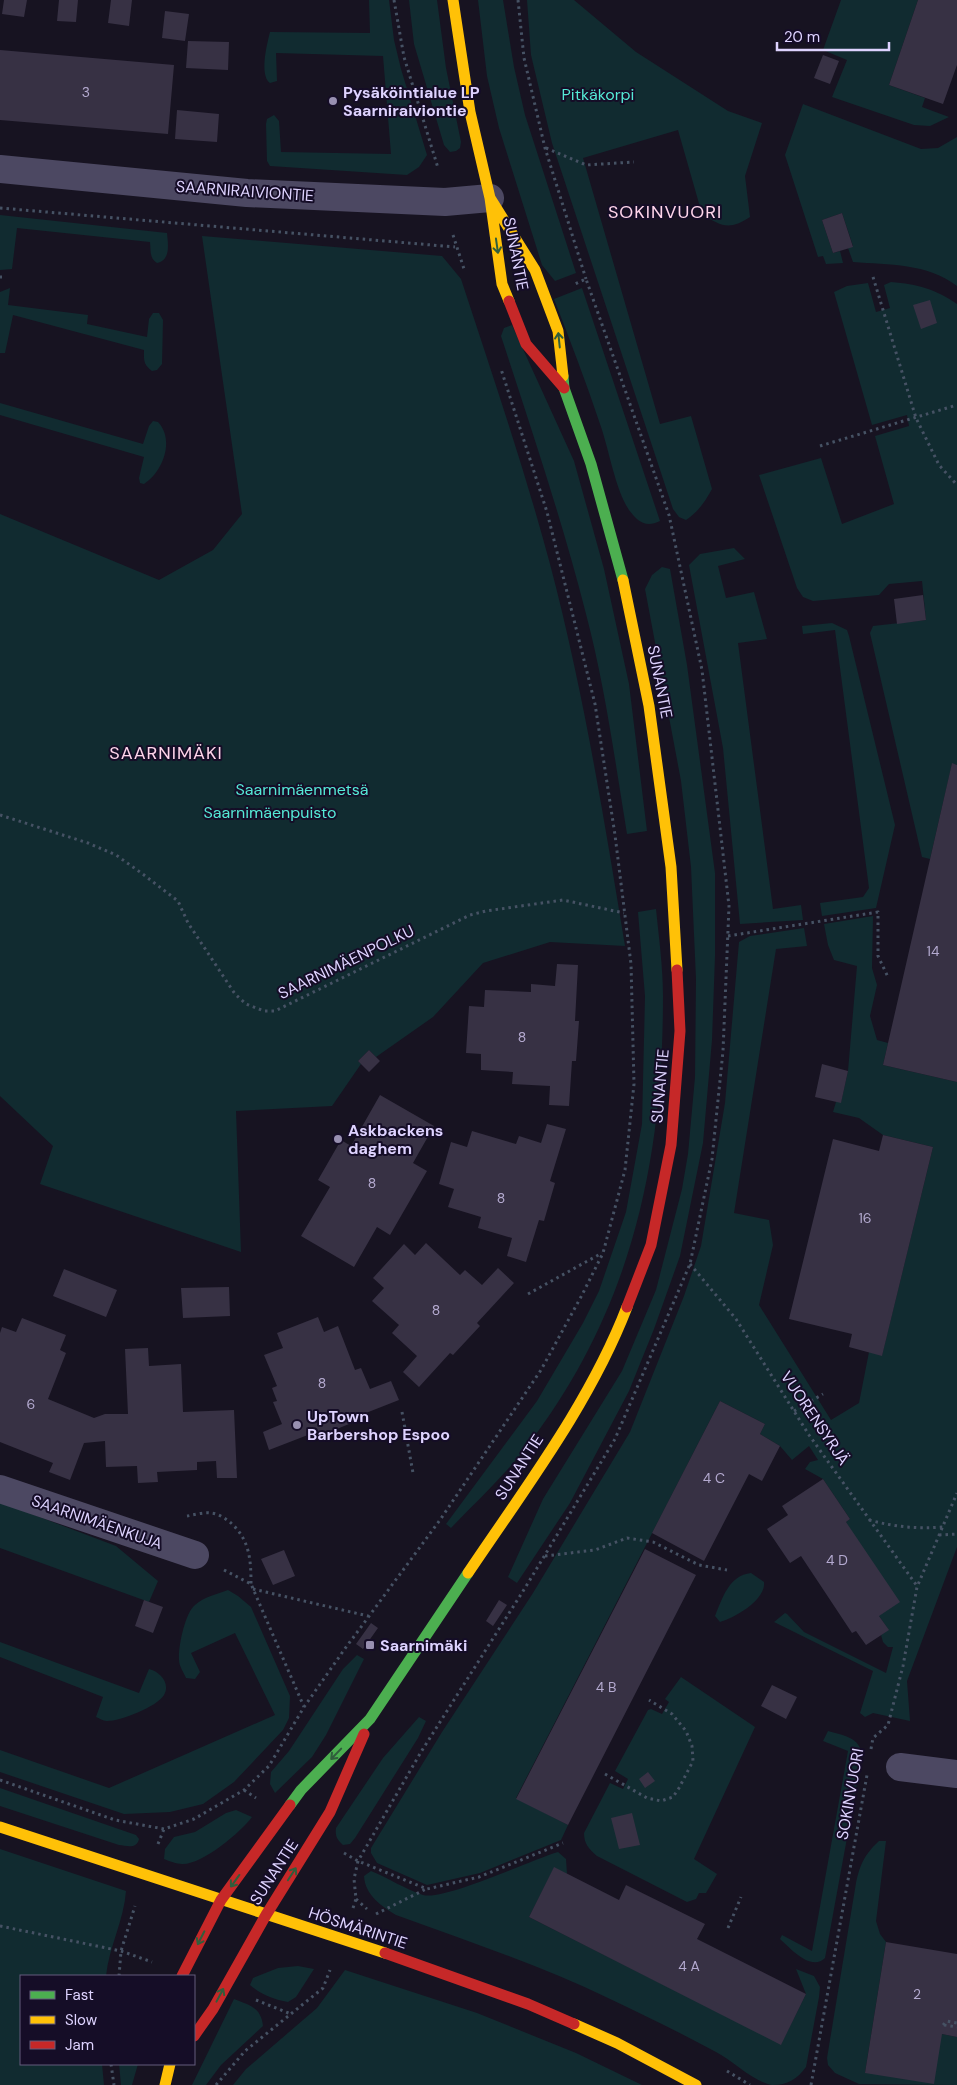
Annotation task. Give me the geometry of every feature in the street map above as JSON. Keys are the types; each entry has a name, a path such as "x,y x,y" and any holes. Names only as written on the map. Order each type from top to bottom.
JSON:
{"street":[{"name":"SUNANTIE","path":"453,0 470,112 490,198 502,284 526,344 564,388"},
{"name":"SAARNIRAIVIONTIE","path":"0,170 247,193 445,202 490,198"},
{"name":"SUNANTIE","path":"183,1975 221,1900 302,1790 370,1719 543,1461 584,1394 618,1330 651,1245 671,1146 680,1031 671,867 649,706 624,584 590,464 564,388 558,331 535,270 490,198"},
{"name":"SAARNIMÄENKUJA","path":"0,1489 195,1555"},
{"name":"SUNANTIE","path":"195,2035 213,2009 266,1915 330,1812 370,1719"},
{"path":"900,1768 957,1774"},
{"name":"HÖSMÄRINTIE","path":"0,1827 81,1852 266,1915 343,1938 528,2004 617,2043 696,2085"},
{"path":"165,2085 171,2066"}],"path":[{"path":"394,0 404,57 438,169 455,247 466,274"},
{"path":"216,2085 245,2051 323,1988 343,1938 356,1898 354,1879 358,1861 421,1752 615,1439 690,1264 712,1159 723,1051 729,906 702,670 669,515 586,279 545,148 524,58 518,0"},
{"path":"545,148 586,165 634,162"},
{"path":"0,208 455,247"},
{"path":"873,276 916,418 939,465 957,485"},
{"path":"544,296 586,279"},
{"path":"0,1780 115,1820 164,1829 194,1819 244,1790 269,1766 304,1707 368,1616 440,1520 541,1370 603,1253 624,1170 634,1084 631,964 594,704 547,512 500,364"},
{"path":"820,446 957,405"},
{"name":"SAARNIMÄENPOLKU","path":"0,815 88,843 116,856 140,872 178,902 188,923 235,994 246,1004 264,1011 274,1011 470,915 563,900 624,913"},
{"path":"728,936 878,912 878,956 888,977"},
{"path":"528,1294 603,1253"},
{"name":"VUORENSYRJÄ","path":"690,1264 736,1319 808,1435 917,1586"},
{"path":"794,1411 823,1394"},
{"path":"402,1412 413,1473"},
{"name":"SOKINVUORI","path":"870,1758 873,1738 888,1725 903,1666 917,1586 957,1493"},
{"path":"869,1520 889,1526 916,1529 943,1527"},
{"path":"939,1535 957,1534"},
{"path":"544,1556 595,1550 627,1538 653,1542 698,1565 727,1570"},
{"path":"195,1555 251,1584 304,1707"},
{"path":"252,1589 368,1616"},
{"path":"605,1774 647,1798 661,1801 673,1797 679,1788 693,1761 692,1746 686,1731 672,1714 649,1700"},
{"name":"SOKINVUORI","path":"812,2085 868,1767"},
{"path":"374,1915 427,1889 480,1877 563,1843"},
{"path":"358,1861 427,1889"},
{"path":"728,1928 741,1897"},
{"path":"0,1926 120,1951 180,1975"},
{"path":"957,2023 947,2021 943,2025 957,2027"},
{"path":"112,2065 114,2085"}],"green space":[{"path":"369,0 389,0 394,40 401,69 427,155 419,167 407,175 270,166 267,161 266,124 267,119 274,115 279,121 281,152 391,154 383,56 276,53 277,81 270,83 264,67 270,32 370,33"},
{"path":"409,0 437,0 446,68 461,142 460,148 456,151 450,152 444,145 414,44"},
{"path":"478,0 503,0 514,67 525,115 576,273 555,281 542,265 499,128 487,76"},
{"name":"Pitkäkorpi","path":"527,0 574,0 636,52 728,111 762,123 745,176 750,217 731,225 720,224 702,214 678,130 583,158 660,424 691,416 712,489 701,506 686,520 679,517 673,509 552,143 531,55"},
{"path":"841,0 918,0 889,85 925,98 922,107 949,117 930,126 914,125 832,97 847,60 823,50"},
{"path":"803,104 921,149 938,148 957,137 957,286 933,273 907,266 853,262 848,248 853,246 842,213 822,220 833,253 840,251 843,263 826,264 823,256 818,257 785,155"},
{"path":"0,215 167,233 168,251 165,259 157,263 152,256 150,242 17,228 12,269 0,270"},
{"name":"Saarnimäenmetsä","path":"202,236 442,256 461,279 529,492 562,611 592,754 625,946 550,942 483,963 433,1017 376,1057 369,1050 358,1061 361,1064 332,1106 236,1111 241,1252 40,1184 53,1146 0,1096 0,514 159,580 213,550 242,514"},
{"path":"891,282 926,288 957,304 957,765 952,764 930,859 922,857 870,633 873,626 926,620 922,581 889,584 879,595 813,601 803,597 797,588 759,475 821,458 842,524 894,504 875,436 909,426 907,415 872,425 834,292 847,286 868,283 876,312 890,308 884,285"},
{"path":"10,288 8,305 88,315 87,324 147,337 149,319 153,313 159,313 163,320 162,364 157,370 152,371 145,362 144,350 13,315 5,353 0,353 0,292"},
{"path":"582,288 660,521 655,523 646,524 639,521 624,501 595,408 554,299"},
{"path":"512,325 574,461 604,569 629,684 647,831 627,834 614,751 593,641 556,509 501,336 504,328"},
{"path":"0,403 143,444 149,426 153,421 158,422 166,438 166,446 161,464 151,479 144,484 140,483 139,478 144,457 0,415"},
{"path":"734,548 745,559 718,566 726,598 754,592 767,639 738,643 773,909 801,905 803,920 740,924 723,748 689,565 700,554"},
{"path":"662,567 670,569 687,665 715,873 712,1040 703,1143 680,1256 629,1391 570,1503 517,1583 508,1577 543,1499 622,1371 656,1290 682,1189 688,1154 695,1077 696,979 691,867 681,781 645,589 652,575"},
{"path":"832,623 847,630 849,636 895,825 876,908 822,916 820,903 863,897 869,888 835,630 803,634 802,626"},
{"path":"656,909 662,964 663,996 661,1058 656,1118 647,1176 634,1232 616,1288 593,1341 563,1394 528,1445 501,1477 451,1528 446,1524 537,1401 583,1323 599,1291 626,1212 642,1124 645,996 638,912"},
{"path":"873,916 872,968 877,985 870,1016 877,1040 888,1043 883,1065 957,1082 957,1547 907,1681 910,1721 873,1713 865,1717 860,1713 873,1671 774,1622 785,1613 804,1632 886,1673 893,1647 888,1647 883,1642 881,1635 888,1629 879,1616 846,1522 850,1519 823,1479 805,1469 810,1462 818,1460 809,1446 792,1460 780,1446 760,1434 765,1424 720,1401 516,1798 568,1825 561,1840 480,1873 427,1885 377,1863 371,1853 371,1848 442,1732 533,1593 630,1432 684,1296 701,1246 725,1103 739,942 750,936 804,928 807,946 776,949 734,1213 769,1220 773,1245 759,1305 831,1420 859,1403 869,1352 882,1355 933,1147 883,1135 859,1118 833,1112 836,1102 841,1102 848,1071 857,966 834,960 828,945 824,924"},
{"path":"0,1502 116,1546 158,1581 149,1602 0,1548"},
{"path":"751,1573 764,1582 760,1595 755,1602 741,1612 720,1622 715,1616 727,1589 737,1578"},
{"path":"228,1590 251,1607 290,1696 289,1718 283,1730 234,1782 203,1804 170,1812 124,1814 0,1772 0,1750 109,1788 275,1715 235,1633 191,1653 200,1672 195,1679 186,1678 179,1662 181,1639 185,1622 191,1609 202,1600"},
{"path":"0,1642 139,1693 149,1669 153,1670 163,1678 166,1691 160,1700 138,1712 120,1719 104,1721 96,1717 103,1697 0,1657"},
{"path":"357,1655 364,1659 326,1735 312,1757 275,1793 270,1784 271,1772 289,1751 343,1669"},
{"path":"681,1677 755,1727 694,1859 717,1874 706,1893 699,1893 696,1899 687,1902 597,1856 587,1846 584,1833 610,1783 623,1789 628,1779 615,1771 648,1710 651,1709 662,1714 669,1702 665,1699"},
{"path":"419,1717 426,1721 418,1738 355,1838 350,1844 343,1845 337,1838 336,1828 383,1758"},
{"path":"828,1731 850,1738 858,1745 862,1756 825,1958 819,1962 813,1962 807,1961 795,1953 780,1939 782,1935 812,1951 848,1751 823,1741"},
{"path":"0,1788 136,1835 139,1839 138,1842 134,1846 119,1845 0,1806"},
{"path":"236,1810 252,1817 239,1831 210,1854 190,1863 180,1864 164,1859 165,1849 174,1837 195,1832 226,1813"},
{"path":"879,1841 886,1841 876,1921 880,1934 886,1942 865,2073 942,2034 957,2037 957,2085 859,2084 835,2073 828,2065 827,2058 856,1883 864,1860"},
{"path":"0,1849 126,1891 125,1902 106,1975 20,1975 20,2065 102,2065 104,2085 0,2085"},
{"path":"558,1852 566,1859 567,1874 554,1868 529,1917 781,2044 806,1994 796,1969 814,1976 820,1987 819,1997 806,2067 803,2071 796,2078 778,2085 758,2080 703,2045 582,1986 503,1954 396,1915 375,1899 367,1889 364,1876 371,1871 416,1893 434,1895 468,1886"},
{"path":"298,1966 314,1969 296,1997 288,2002 268,1996 250,1985 253,1978 278,1968"},
{"path":"345,1970 477,2013 576,2053 642,2085 233,2085 246,2069 317,2008"},
{"path":"234,1999 249,2005 257,2011 263,2026 221,2065 206,2085 192,2085"},
{"path":"119,2065 138,2065 132,2085 121,2085"}],"building":[{"path":"4,0 27,0 24,17 2,14"},
{"path":"59,0 78,0 76,22 57,21"},
{"path":"111,0 132,0 129,26 108,23"},
{"path":"918,0 957,0 957,65 943,104 889,85"},
{"path":"165,11 189,14 185,41 162,38"},
{"path":"188,41 229,42 228,70 186,68"},
{"path":"0,50 174,65 168,134 0,120"},
{"path":"823,55 839,61 830,84 814,78"},
{"path":"177,110 219,114 217,142 175,139"},
{"path":"842,213 853,247 833,253 822,220"},
{"path":"930,300 937,323 921,329 913,305"},
{"path":"923,595 926,620 897,624 894,599"},
{"path":"952,763 957,765 957,1082 883,1065"},
{"path":"557,964 578,965 575,1021 579,1021 576,1061 572,1061 569,1106 549,1105 550,1086 512,1084 513,1072 481,1070 481,1054 466,1053 469,1006 484,1007 485,990 531,992 531,984 555,986"},
{"path":"369,1050 380,1061 369,1072 358,1061"},
{"path":"822,1064 848,1071 841,1103 815,1097"},
{"path":"380,1095 434,1126 413,1163 427,1171 390,1235 377,1227 354,1267 301,1236 330,1187 318,1180 341,1140 351,1146"},
{"path":"547,1124 566,1129 550,1181 555,1183 544,1221 539,1220 526,1262 507,1256 512,1238 478,1228 481,1217 448,1207 454,1189 439,1184 451,1142 467,1147 472,1131 516,1144 519,1136 541,1143"},
{"path":"883,1135 933,1147 882,1356 849,1347 852,1334 789,1319 833,1139 879,1151"},
{"path":"426,1243 460,1275 465,1270 482,1285 498,1268 514,1283 477,1323 480,1326 453,1355 450,1353 419,1387 403,1372 417,1356 392,1333 399,1325 372,1301 384,1288 373,1278 404,1244 415,1255"},
{"path":"64,1269 117,1290 106,1317 53,1296"},
{"path":"229,1287 230,1316 183,1318 181,1288"},
{"path":"318,1317 324,1332 338,1326 355,1370 361,1368 370,1389 391,1381 399,1400 348,1420 349,1424 315,1438 313,1433 269,1450 263,1432 282,1424 273,1402 277,1401 272,1388 277,1386 264,1355 283,1348 277,1333"},
{"path":"22,1318 66,1335 60,1350 66,1353 48,1399 94,1418 105,1414 128,1414 125,1349 148,1348 149,1366 181,1364 183,1412 234,1410 237,1478 217,1478 216,1461 197,1462 197,1470 157,1472 158,1482 138,1483 137,1466 106,1467 105,1441 84,1443 70,1480 49,1472 53,1463 0,1442 0,1333 2,1327 16,1332"},
{"path":"720,1401 765,1424 760,1434 780,1446 762,1481 749,1474 704,1561 652,1533"},
{"path":"823,1479 850,1519 846,1522 900,1602 879,1616 889,1630 866,1645 856,1631 852,1633 801,1556 790,1563 767,1529 788,1515 782,1506"},
{"path":"645,1549 696,1575 568,1825 516,1799"},
{"path":"284,1550 295,1576 273,1585 261,1559"},
{"path":"144,1600 163,1607 153,1633 135,1626"},
{"path":"499,1600 507,1605 493,1626 486,1621"},
{"path":"371,1623 378,1628 363,1649 356,1644"},
{"path":"772,1685 797,1697 786,1719 761,1706"},
{"path":"648,1772 655,1781 645,1788 639,1779"},
{"path":"632,1813 640,1845 619,1849 611,1818"},
{"path":"554,1867 619,1900 626,1885 705,1924 697,1939 806,1994 781,2045 529,1917"},
{"path":"886,1942 957,1954 957,2037 942,2034 934,2084 865,2073"}],"traffic: fast":[{"path":"563,376 564,388 591,464 623,580"},
{"path":"290,1805 301,1790 370,1719 468,1573"}],"traffic: slow":[{"path":"453,0 470,112 490,198 502,284 509,301"},
{"path":"490,198 535,270 558,331 563,376"},
{"path":"623,580 649,706 671,867 677,970"},
{"path":"468,1573 534,1477 575,1411 595,1377 627,1307"},
{"path":"0,1827 385,1953"},
{"path":"574,2024 617,2043 696,2085"},
{"path":"165,2085 170,2065"}],"traffic: jam":[{"path":"509,301 526,344 564,388"},
{"path":"627,1307 651,1245 671,1145 680,1031 677,970"},
{"path":"195,2035 213,2009 266,1915 330,1812 364,1734"},
{"path":"183,1975 221,1900 290,1805"},
{"path":"385,1953 528,2004 574,2024"}],"place":[{"name":"Pysäköintialue LP Saarniraiviontie","path":"333,101"},
{"name":"Askbackens daghem","path":"338,1139"},
{"name":"UpTown Barbershop Espoo","path":"297,1425"},
{"name":"Saarnimäki","path":"370,1645"}],"district":[{"name":"SOKINVUORI","path":"665,212"},
{"name":"SAARNIMÄKI","path":"166,753"}],"park label":[{"name":"Saarnimäenpuisto","path":"270,812"}]}
